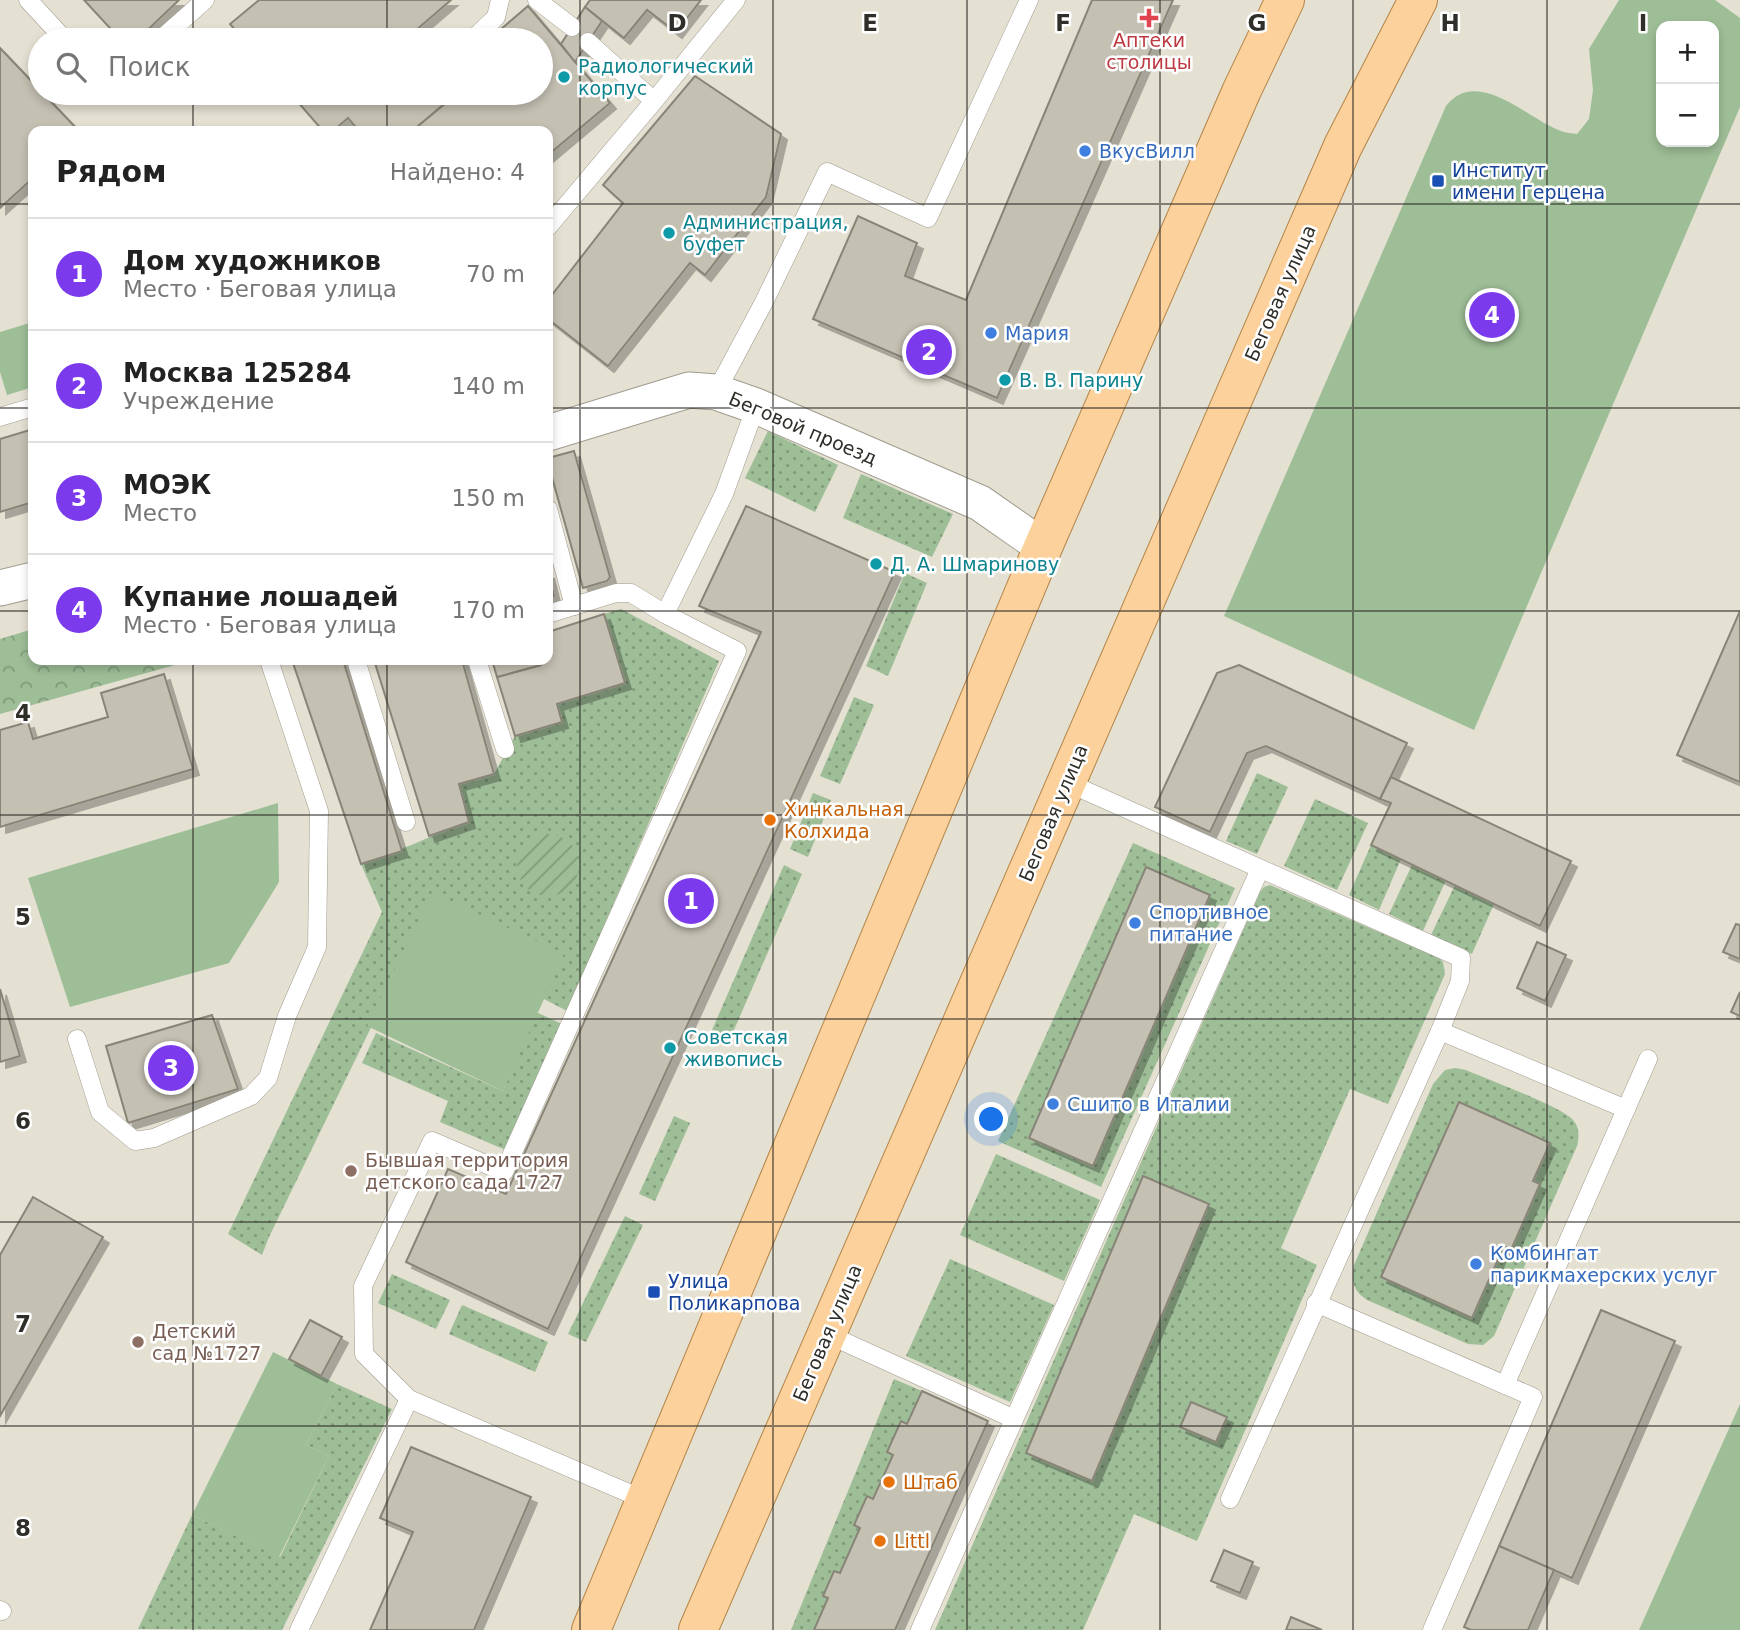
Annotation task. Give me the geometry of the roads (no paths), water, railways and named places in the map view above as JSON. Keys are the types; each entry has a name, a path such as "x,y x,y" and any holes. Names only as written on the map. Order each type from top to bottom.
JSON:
{"main road":[{"path":"591,1630 1043,547 1236,102 1286,0"},
{"name":"Беговая улица","path":"698,1630 1343,146 1418,0"}],"street":[{"name":"Беговой проезд","path":"702,391 756,406 980,503 1043,547"},
{"path":"553,432 702,391"},
{"path":"0,589 28,581"}],"lane":[{"path":"28,0 54,28"},
{"path":"174,28 205,0"},
{"path":"485,28 496,17 500,0"},
{"path":"537,0 572,27"},
{"path":"553,221 736,0"},
{"path":"702,391 764,302 827,172 928,218 1029,0"},
{"path":"588,42 654,102"},
{"path":"665,614 724,494 756,406"},
{"path":"0,417 28,409"},
{"path":"553,528 574,606"},
{"path":"553,612 616,593 631,593 665,614 737,651 504,1172 432,1141 363,1286 364,1354 409,1399 645,1500"},
{"path":"77,1038 100,1112 135,1141 154,1138 251,1096 268,1078 287,1016 317,947 319,811 271,665"},
{"path":"358,665 406,822"},
{"path":"479,665 505,749"},
{"path":"1066,782 1461,958 1460,981 1440,1031 1230,1499"},
{"path":"920,1630 1260,869"},
{"path":"1440,1031 1626,1109"},
{"path":"1505,1385 1648,1059"},
{"path":"1316,1303 1533,1397 1432,1630"},
{"path":"827,1334 1014,1419"},
{"path":"299,1630 409,1399"}],"place":[{"name":"Аптеки столицы","path":"1149,18"},
{"name":"Радиологический корпус","path":"564,77"},
{"name":"ВкусВилл","path":"1085,151"},
{"name":"Институт имени Герцена","path":"1438,181"},
{"name":"Администрация, буфет","path":"669,233"},
{"name":"Купание лошадей","path":"1492,315"},
{"name":"Мария","path":"991,333"},
{"name":"Москва 125284","path":"929,352"},
{"name":"В. В. Парину","path":"1005,380"},
{"name":"Д. А. Шмаринову","path":"876,564"},
{"name":"Хинкальная Колхида","path":"770,820"},
{"name":"Дом художников","path":"691,901"},
{"name":"Спортивное питание","path":"1135,923"},
{"name":"Советская живопись","path":"670,1048"},
{"name":"МОЭК","path":"171,1068"},
{"name":"Сшито в Италии","path":"1053,1104"},
{"name":"Бывшая территория детского сада 1727","path":"351,1171"},
{"name":"Комбингат парикмахерских услуг","path":"1476,1264"},
{"name":"Улица Поликарпова","path":"654,1292"},
{"name":"Детский сад №1727","path":"138,1342"},
{"name":"Штаб","path":"889,1482"},
{"name":"Littl","path":"880,1541"}]}
